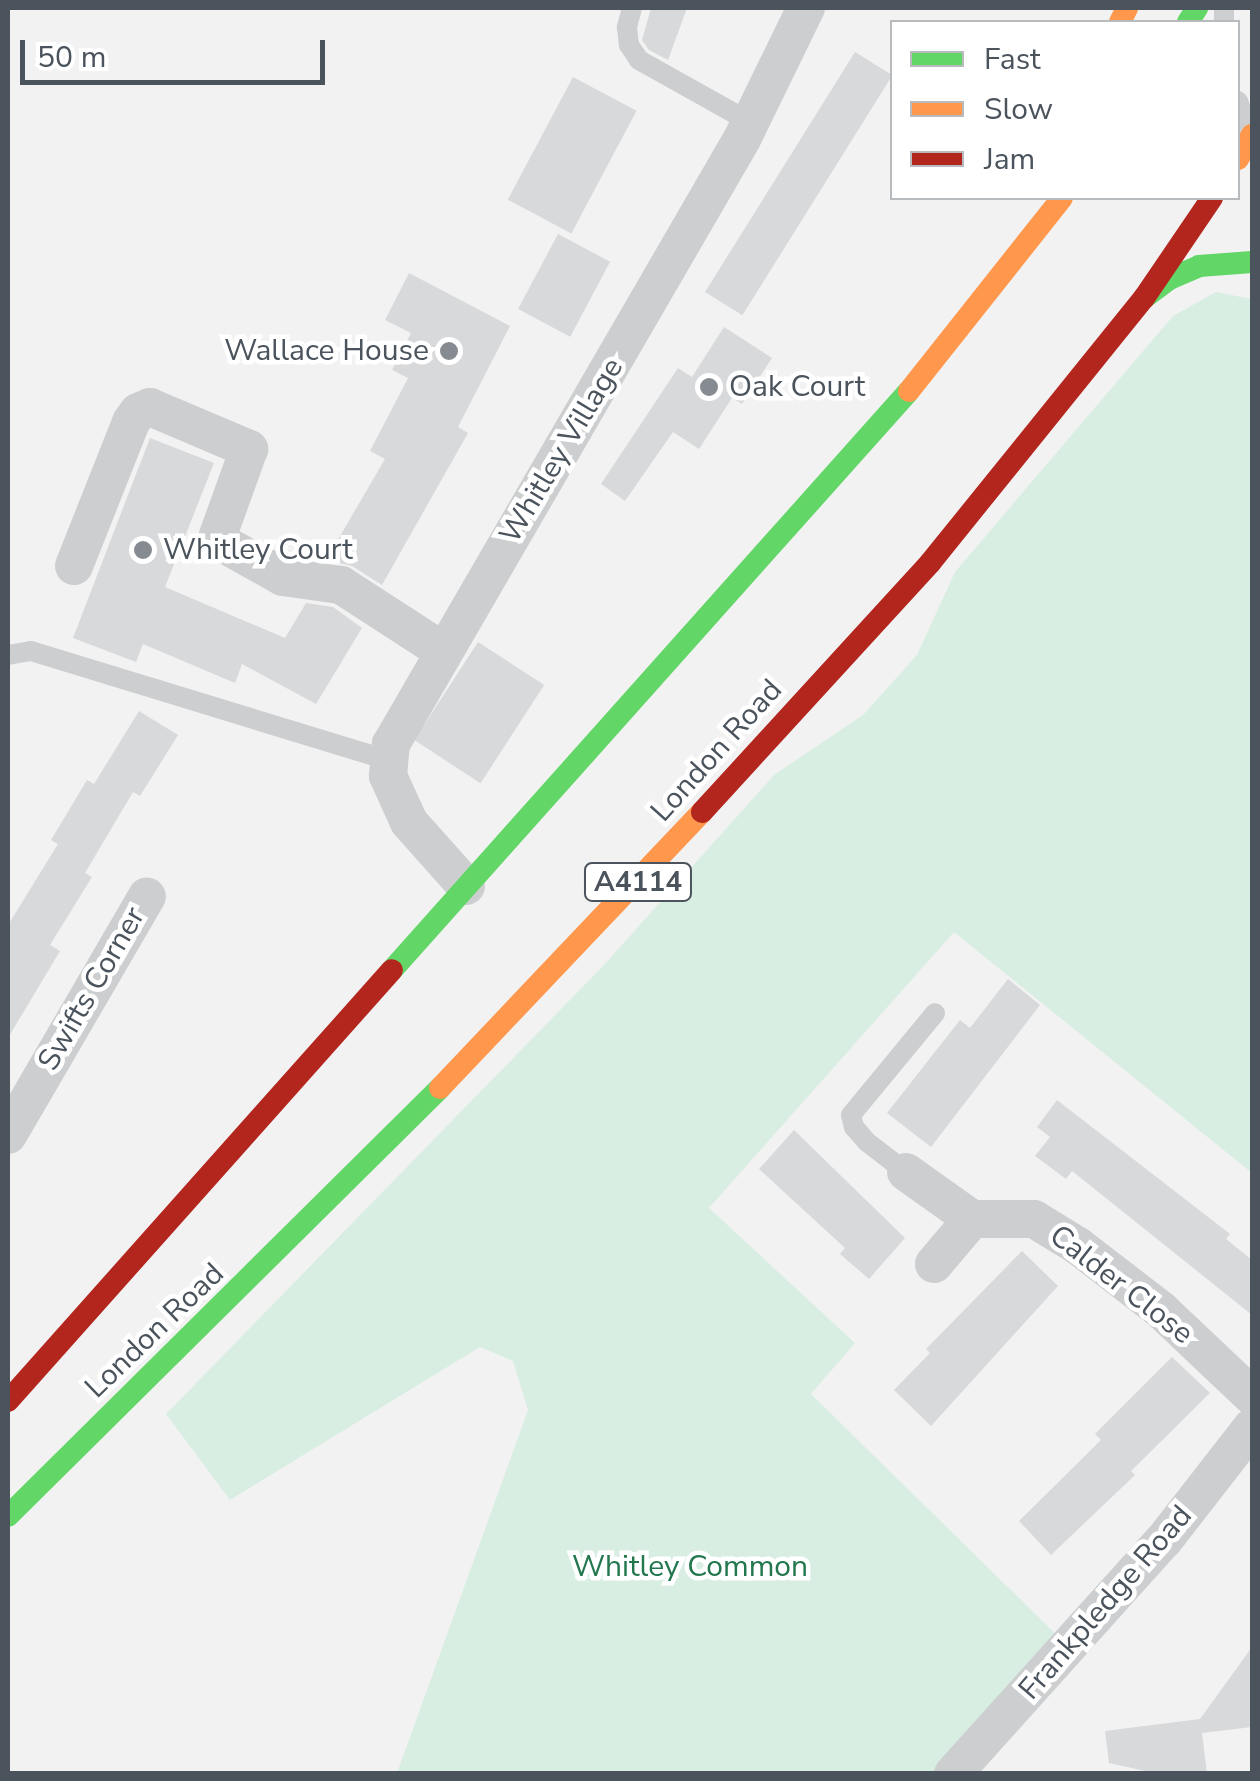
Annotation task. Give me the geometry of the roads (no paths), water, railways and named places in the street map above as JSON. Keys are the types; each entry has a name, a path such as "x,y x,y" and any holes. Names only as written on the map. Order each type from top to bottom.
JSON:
{"main road":[{"name":"London Road","path":"8,1400 940,357 1060,200"},
{"name":"London Road","path":"8,1516 262,1270 574,952 930,564 1144,298 1211,200"},
{"name":"London Road","path":"940,357 1017,214"},
{"path":"1144,298 1169,279 1199,266 1252,262"}],"street":[{"name":"Whitley Village","path":"390,761 392,744 443,651 592,404 750,122 806,8"},
{"path":"74,566 131,422 138,412 150,408 249,449 218,535 222,543 283,577 341,585 443,651"},
{"path":"390,761 388,776 409,822 466,886"},
{"name":"Swifts Corner","path":"8,1135 147,896"},
{"path":"906,1172 972,1218 934,1264"},
{"name":"Calder Close","path":"972,1218 1021,1217 1049,1226 1160,1310 1252,1396"},
{"name":"Frankpledge Road","path":"953,1774 1164,1540 1252,1427"}],"lane":[{"path":"632,8 627,27 629,45 639,60 750,122"},
{"path":"1240,106 1252,136"},
{"path":"8,655 31,651 390,761"},
{"path":"906,1172 867,1142 854,1127 852,1115 934,1013"}],"place":[{"name":"Wallace House","path":"449,351"},
{"name":"Oak Court","path":"709,387"},
{"name":"Whitley Court","path":"143,550"}],"park label":[{"name":"Whitley Common","path":"690,1567"}]}
